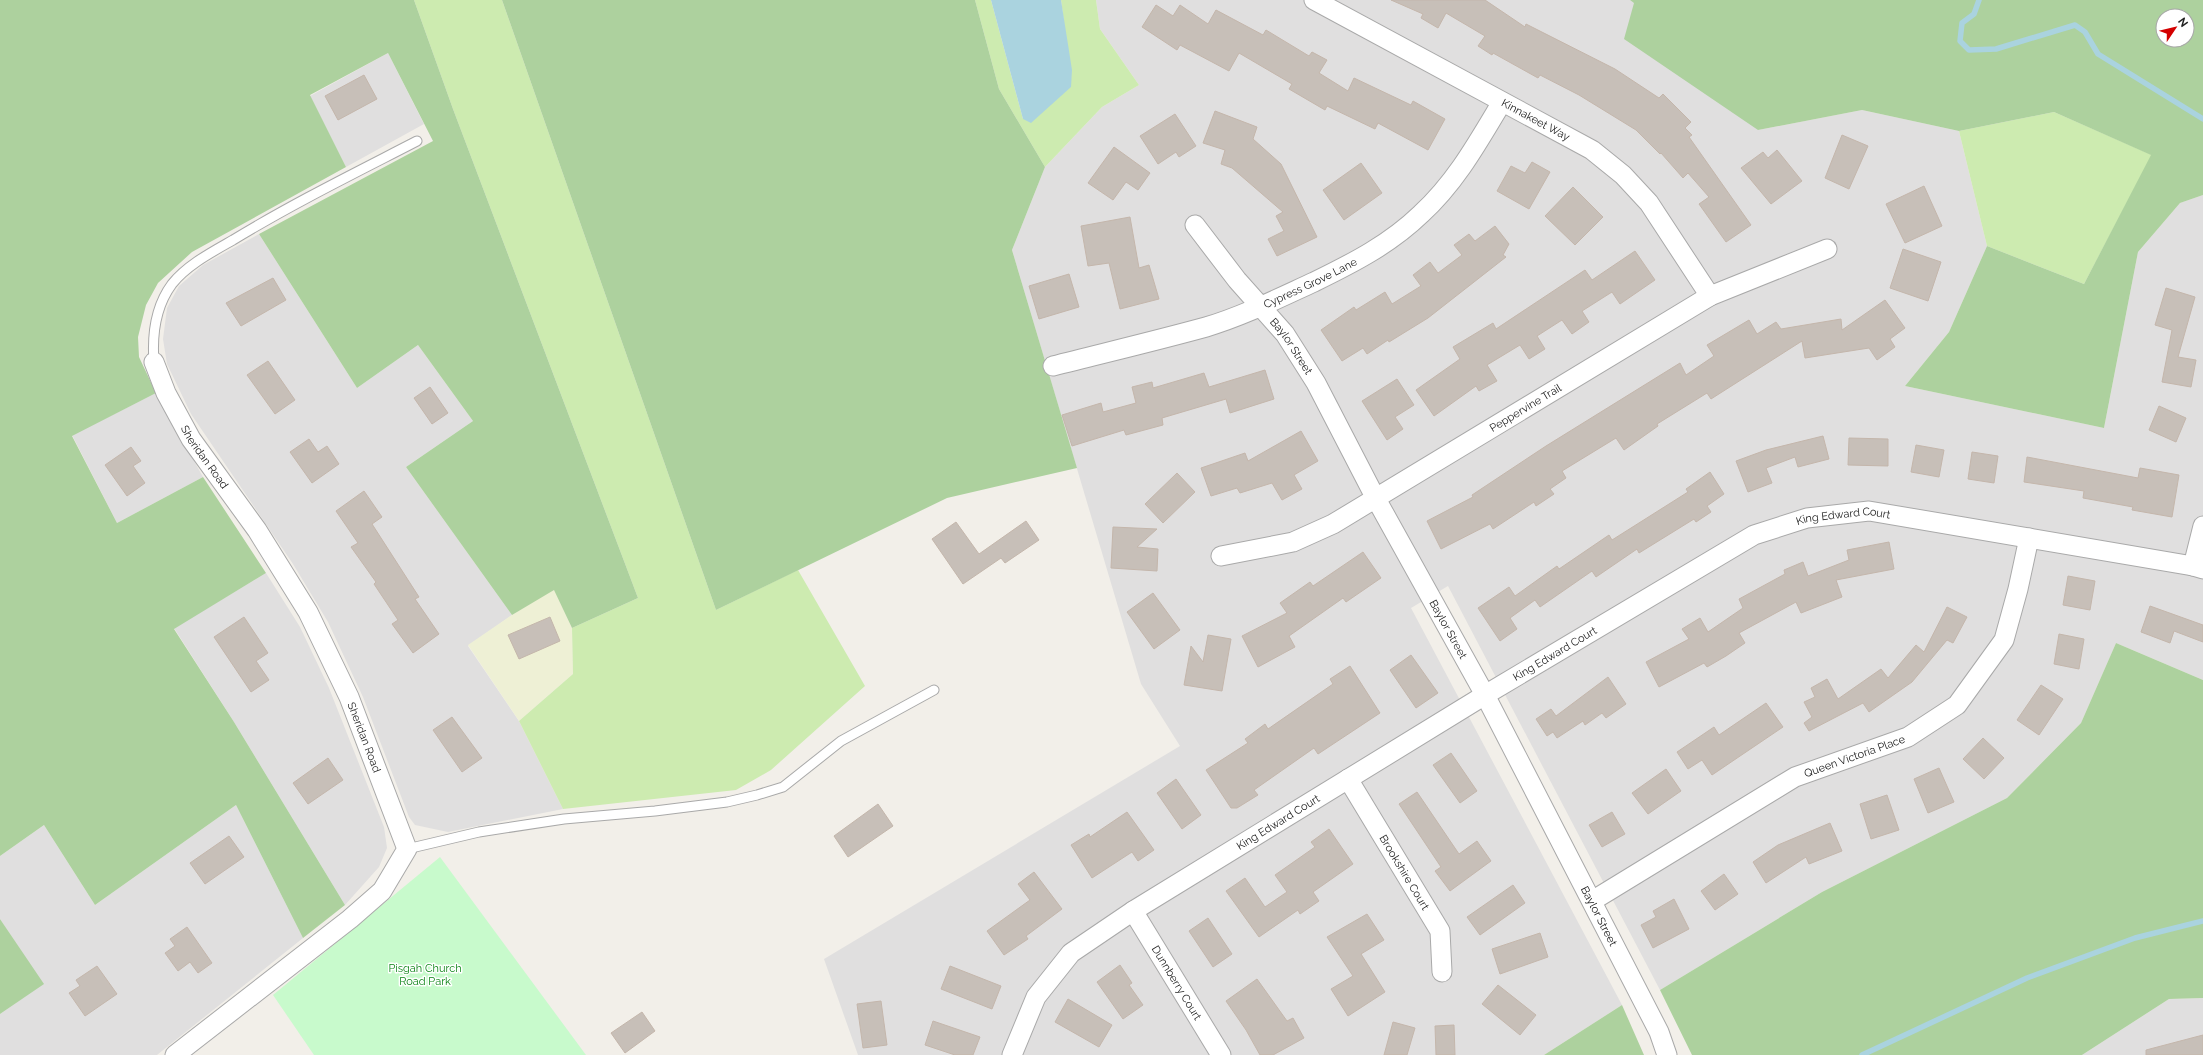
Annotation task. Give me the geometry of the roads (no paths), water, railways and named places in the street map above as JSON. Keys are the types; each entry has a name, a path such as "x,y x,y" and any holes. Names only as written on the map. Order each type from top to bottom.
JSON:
{"street":[{"name":"Kinnakeet Way","path":"1314,0 1592,150 1623,175 1649,203 1710,296"},
{"name":"Cypress Grove Lane","path":"1053,366 1207,327 1262,306 1349,265 1399,233 1422,214 1450,184 1471,154 1502,102"},
{"name":"Baylor Street","path":"1195,225 1237,280 1262,306 1285,334 1316,382 1375,497 1485,695 1659,1032 1667,1055"},
{"name":"Peppervine Trail","path":"1221,556 1293,542 1333,524 1375,497 1710,296 1827,249"},
{"name":"Sheridan Road","path":"154,362 166,393 191,439 257,530 308,612 349,697 407,849"},
{"name":"King Edward Court","path":"1012,1055 1036,997 1071,953 1133,911 1485,695 1754,535 1807,518 1869,511 2198,567"},
{"path":"2198,567 2203,526"},
{"name":"Queen Victoria Place","path":"1592,902 1795,778 1908,737 1957,705 2004,640 2018,589 2029,538"},
{"name":"Brookshire Court","path":"1348,779 1440,931 1442,972"},
{"path":"175,1055 350,919 382,891 407,849"},
{"name":"Dunnberry Court","path":"1133,911 1221,1055"}],"lane":[{"path":"154,362 152,342 155,321 162,300 172,284 188,268 250,229 417,141"},
{"path":"407,849 486,831 564,819 655,812 727,802 757,795 783,787 841,741 934,690"}],"water":[{"path":"991,0 1061,0 1072,70 1071,87 1031,123 1023,119"}],"waterway":[{"path":"1979,0 1974,14 1962,23 1960,41 1969,50 1996,49 2075,25 2085,32 2098,54 2203,119"},
{"path":"1862,1055 2027,978 2135,938 2203,921"}],"park label":[{"name":"Pisgah Church Road Park","path":"425,974"}]}
